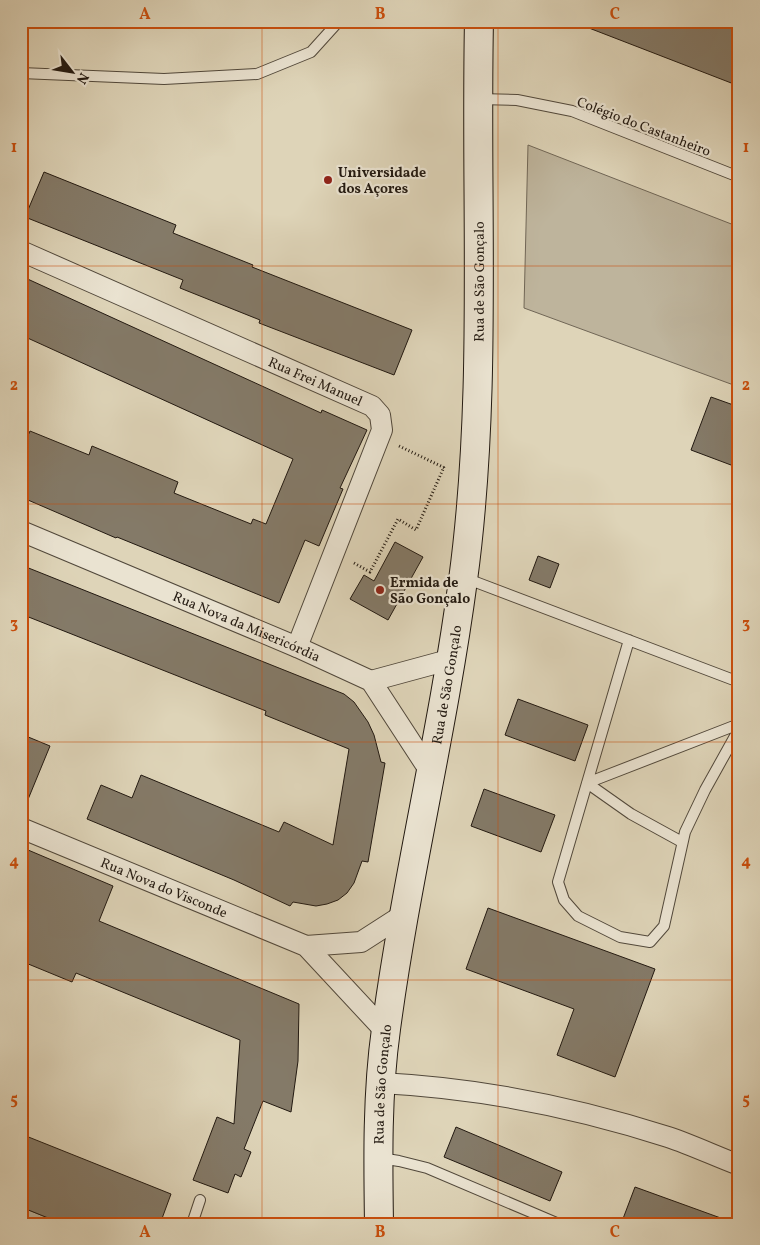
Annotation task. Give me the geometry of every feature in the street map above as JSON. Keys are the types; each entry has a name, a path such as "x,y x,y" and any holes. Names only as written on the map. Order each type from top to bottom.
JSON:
{"main road":[{"name":"Rua de São Gonçalo","path":"379,1224 381,1083 386,1032 403,915 452,659 464,578 473,481 479,367 479,21"}],"street":[{"name":"Rua Frei Manuel","path":"21,251 372,406 380,415 382,430 296,647"},
{"name":"Rua Nova da Misericórdia","path":"21,531 296,647 371,681"},
{"path":"431,773 371,681 452,659"},
{"name":"Rua Nova do Visconde","path":"21,828 306,946 386,1032"},
{"name":"Rua Nova do Visconde","path":"306,946 361,942 403,915"},
{"path":"381,1083 434,1087 548,1104 669,1137 739,1165"}],"lane":[{"path":"21,73 164,79 257,74 311,52 339,21"},
{"name":"Colégio do Castanheiro","path":"479,99 517,100 572,111 739,177"},
{"path":"464,578 739,682"},
{"path":"629,640 558,882 564,900 578,916 620,937 650,942 664,926 682,842 705,790 739,729"},
{"path":"587,783 739,724"},
{"path":"587,783 631,814 682,842"},
{"path":"379,1158 428,1168 559,1224"},
{"path":"192,1224 200,1200"}],"path":[{"path":"370,572 398,520 416,530 444,467"}],"shaded area":[{"path":"528,145 739,227 739,387 524,308"},
{"path":"21,1207 63,1224 21,1224"}],"building":[{"path":"576,21 739,21 739,86 576,23"},
{"path":"44,172 176,225 173,233 253,265 252,267 412,330 394,375 259,323 260,320 180,288 183,280 25,217"},
{"path":"21,276 321,413 322,410 367,430 340,488 343,489 319,546 305,540 279,603 116,538 21,497 21,452 30,431 89,455 92,446 178,482 174,493 251,524 253,519 266,524 293,459 21,335"},
{"path":"711,397 739,407 739,468 691,450"},
{"name":"Ermida de São Gonçalo","path":"395,542 423,557 388,620 350,599 364,575 374,581"},
{"path":"538,556 559,564 550,588 529,580"},
{"path":"21,565 344,694 354,702 368,722 374,735 381,762 385,763 368,862 362,861 354,883 347,893 338,900 327,904 316,906 293,902 290,906 234,880 87,819 101,785 132,798 141,775 279,832 284,822 333,845 349,749 265,715 266,711 21,614"},
{"path":"518,699 588,725 575,761 505,735"},
{"path":"21,734 50,746 22,814 21,813"},
{"path":"484,789 555,815 541,852 471,826"},
{"path":"21,847 113,886 99,921 299,1004 298,1061 291,1112 263,1101 244,1149 251,1152 241,1177 235,1174 228,1193 193,1180 217,1117 234,1124 240,1040 76,973 72,982 21,961"},
{"path":"488,908 655,969 615,1077 557,1055 574,1009 466,969"},
{"path":"456,1127 562,1172 550,1201 444,1157"},
{"path":"21,1134 171,1194 160,1224 63,1224 21,1207"},
{"path":"635,1187 729,1221 729,1224 621,1224"}],"place":[{"name":"Universidade dos Açores","path":"328,180"},
{"name":"Ermida de São Gonçalo","path":"380,590"}]}
